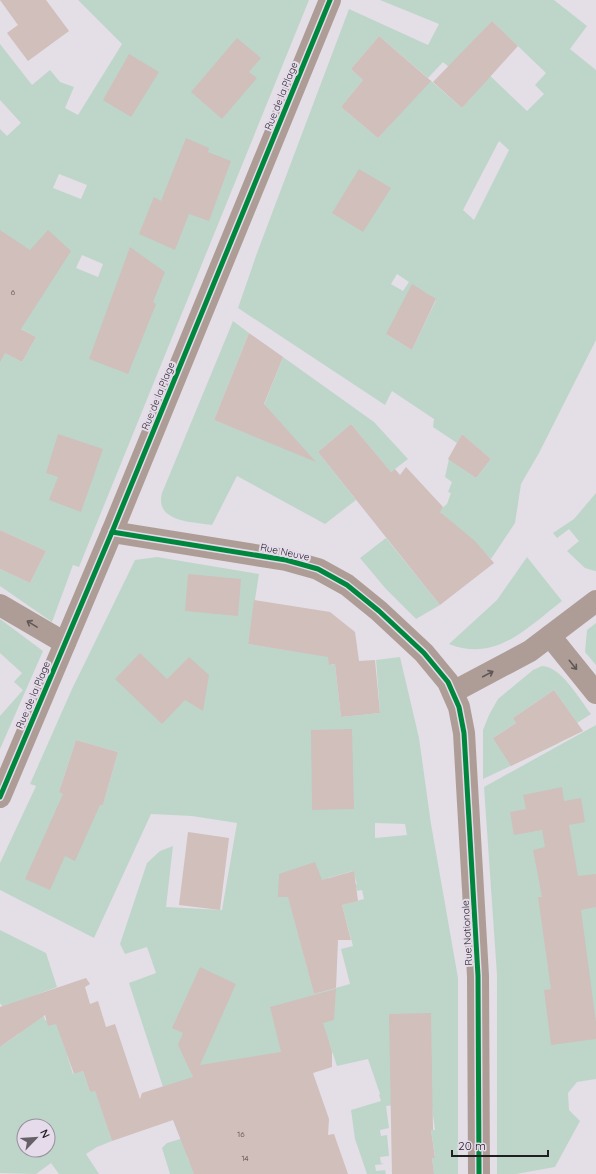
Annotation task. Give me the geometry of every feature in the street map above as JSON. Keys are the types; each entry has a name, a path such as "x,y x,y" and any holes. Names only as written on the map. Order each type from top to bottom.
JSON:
{"street":[{"name":"Rue de la Plage","path":"0,797 112,532 330,0"},
{"name":"Rue Neuve","path":"112,532 286,560 318,569 347,585 379,611 434,663 453,692"},
{"path":"453,692 521,656 596,601"},
{"path":"0,605 65,643"},
{"path":"550,636 596,693"},
{"name":"Rue Nationale","path":"453,692 464,733 477,951 479,1174"}],"green space":[{"path":"78,0 309,0 79,567 73,565 52,622 0,586 0,569 30,583 46,551 0,530 0,350 22,362 36,337 0,317 0,129 7,136 21,123 0,100 0,44 32,85 50,70 60,82 74,87 65,108 78,115 122,44","holes":["59,174 87,185 81,199 53,188","82,255 103,264 98,277 76,268"]},
{"path":"380,0 554,0 587,26 570,49 596,70 596,340 539,453 521,484 515,523 491,559 439,511 447,504 451,493 448,492 452,482 445,477 449,459 476,478 491,459 462,434 457,443 433,427 434,419 392,391 385,405 238,308 257,253 349,9 428,45 439,24","holes":["492,21 546,73 535,85 544,94 527,111 464,51","379,36 428,78 443,62 477,91 462,108 430,80 378,138 341,107 363,80 351,69","499,141 509,150 474,220 463,210","397,274 409,282 403,291 391,284","425,292 436,300 412,350 386,334 415,310"]},
{"path":"233,321 249,333 214,420 252,435 283,357 374,422 408,459 391,472 351,424 318,452 356,500 325,524 237,476 212,525 177,519 169,515 164,510 161,503 162,493"},
{"path":"596,493 595,571 585,568 567,551 579,541 569,529 557,538 553,533 574,519"},
{"path":"386,538 440,605 416,619 386,589 360,558"},
{"path":"157,557 259,574 248,644 300,652 327,640 330,665 335,664 341,717 380,713 376,660 400,657 419,738 431,824 458,978 458,1174 434,1174 432,1158 435,1157 431,1130 435,1130 431,1100 386,1106 389,1128 380,1130 381,1136 387,1135 389,1156 380,1157 381,1163 384,1164 375,1165 376,1171 385,1170 386,1174 367,1174 355,1139 351,1110 381,1101 380,1094 368,1059 337,1066 329,1042 163,1087 129,983 156,973 147,947 125,954 120,944 147,863 160,851 173,846 166,907 222,910 237,823 192,816 151,814 94,938 0,890 0,863 36,786 30,784 72,689 135,560","holes":["76,740 118,752 103,805 59,792","375,823 405,824 407,835 375,838","353,871 357,884 346,887 356,887 357,891 362,890 364,899 342,905 353,946 341,949 350,984 314,994 294,918 333,895 328,878"]},
{"path":"527,557 562,601 524,631 496,646 482,649 466,649 449,644 497,600"},
{"path":"0,619 43,651 0,749 0,716 23,690 14,682 22,673 0,653"},
{"path":"596,623 596,665 585,652 587,630"},
{"path":"542,666 549,667 563,677 591,714 577,723 554,690 513,718 516,723 493,738 555,738 559,743 483,779 483,730 489,715 498,699 533,670"},
{"path":"596,725 596,1079 577,1082 568,1093 569,1110 580,1121 555,1167 516,1174 497,1174 497,975 484,787"},
{"path":"0,930 46,953 57,987 28,998 39,1000 45,1020 57,1023 73,1074 83,1071 90,1092 95,1090 112,1141 97,1147 86,1154 99,1174 59,1174 51,1163 36,1174 0,1173 0,1047 20,1033 0,1003"},
{"path":"190,1136 187,1157 190,1163 196,1161 200,1174 170,1174 162,1148 167,1143"}],"building":[{"path":"0,0 46,0 69,31 28,61 7,33 18,25"},
{"path":"492,21 518,46 462,108 433,82"},
{"path":"379,36 431,81 378,138 341,107 363,80 351,69"},
{"path":"237,38 261,58 249,72 257,78 222,119 191,92"},
{"path":"129,54 159,72 131,117 103,100"},
{"path":"186,138 209,148 208,152 231,161 209,221 189,214 175,250 139,234 154,197 161,201"},
{"path":"359,169 391,188 363,232 332,213"},
{"path":"0,230 30,250 48,230 71,251 21,329 36,337 22,362 5,353 0,362"},
{"path":"130,247 165,272 153,302 156,304 128,374 89,359"},
{"path":"412,284 436,299 412,350 386,334"},
{"path":"249,333 283,357 264,404 316,462 214,420"},
{"path":"351,424 391,472 395,469 400,475 406,467 443,507 440,512 475,541 494,563 440,605 318,452"},
{"path":"58,434 103,449 81,512 49,500 58,477 46,473"},
{"path":"462,434 491,459 476,478 448,459"},
{"path":"0,530 46,551 30,583 0,569"},
{"path":"188,574 241,579 238,616 185,611"},
{"path":"254,600 330,612 355,632 359,661 375,660 380,713 341,717 335,664 329,665 328,657 248,644"},
{"path":"140,653 167,679 189,657 209,675 203,711 185,700 162,724 115,679"},
{"path":"554,690 583,731 511,766 493,738 516,723 513,718"},
{"path":"352,729 354,809 312,810 311,730"},
{"path":"76,740 118,752 103,805 100,805 75,861 65,856 50,890 25,879 63,794 59,792"},
{"path":"562,787 564,801 581,798 585,822 569,825 578,876 596,874 596,907 581,910 596,1022 596,1039 551,1045 544,990 551,989 538,897 542,897 533,850 545,847 542,830 514,835 510,812 526,809 523,795"},
{"path":"188,832 229,838 220,910 179,905"},
{"path":"315,862 322,880 354,871 358,901 342,905 351,940 338,940 336,988 314,994 288,897 278,897 279,874"},
{"path":"200,967 236,984 200,1065 281,1052 270,1007 336,989 334,1020 323,1023 332,1051 332,1067 313,1073 329,1119 328,1135 334,1134 348,1174 194,1174 173,1120 112,1141 95,1091 90,1092 83,1071 74,1074 56,1024 48,1026 45,1015 0,1047 0,1007 86,978 90,984 85,987 90,1004 98,1001 106,1027 115,1024 140,1099 142,1093 193,1077 178,1045 183,1033 172,1028"},
{"path":"431,1013 433,1130 431,1130 435,1158 432,1158 434,1174 392,1174 389,1014"}],"cycle path":[{"path":"0,797 112,532 330,0"},
{"path":"112,532 286,560 318,569 347,585 379,611 424,653 448,682 459,707 464,733 478,976 479,1174"}]}
